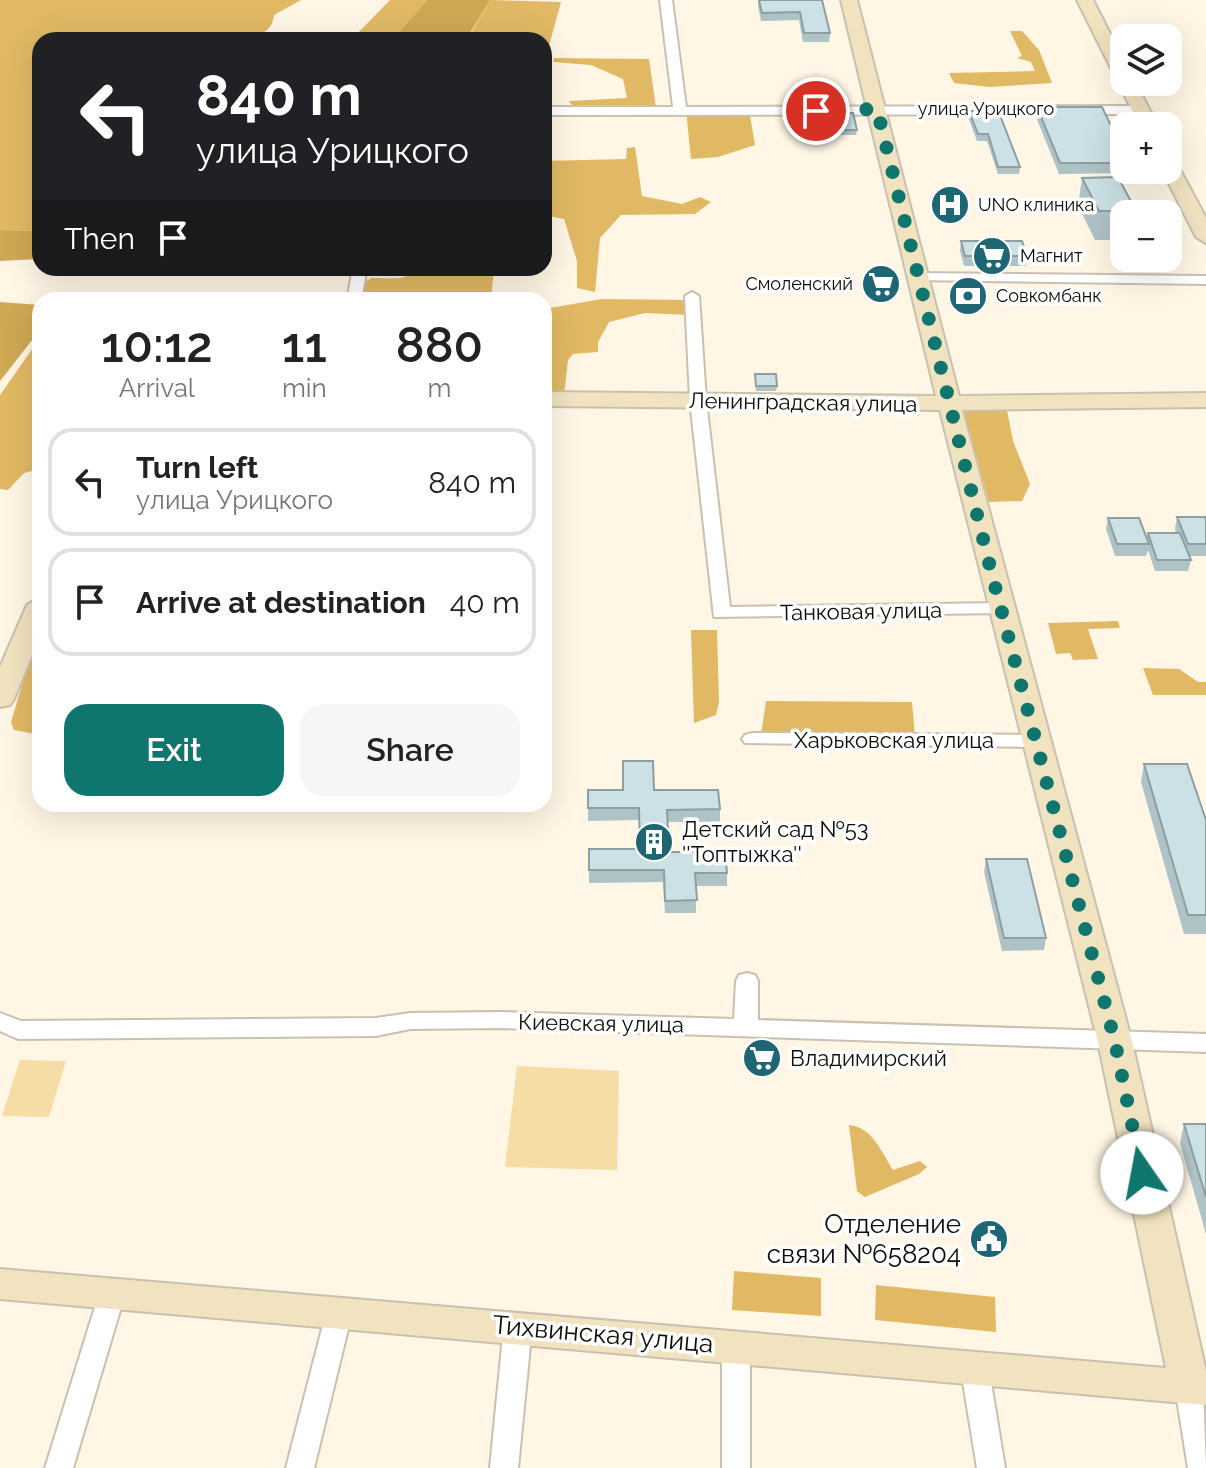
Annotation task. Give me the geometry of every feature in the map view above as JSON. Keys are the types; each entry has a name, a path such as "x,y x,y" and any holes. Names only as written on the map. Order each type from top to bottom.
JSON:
{"main road":[{"path":"849,0 1001,609 1115,1042 1197,1388"},
{"path":"1085,0 1110,50"},
{"path":"1179,184 1203,225"},
{"name":"Ленинградская улица","path":"552,399 950,403 1206,400"},
{"path":"0,699 32,624"},
{"name":"Тихвинская улица","path":"0,1284 518,1326 1197,1388"}],"street":[{"path":"666,0 680,110"},
{"name":"улица Урицкого","path":"552,111 877,109 1110,117"},
{"path":"918,277 1206,280"},
{"path":"692,296 698,400"},
{"name":"Танковая улица","path":"698,400 721,613 1001,609"},
{"name":"Харьковская улица","path":"752,739 1036,741"},
{"path":"746,1025 747,981"},
{"name":"Киевская улица","path":"0,1021 18,1030 376,1027 410,1021 500,1020 746,1025 1115,1042 1206,1043"},
{"path":"59,1468 112,1294"},
{"path":"300,1468 339,1313"},
{"path":"504,1468 518,1326"},
{"path":"736,1346 736,1468"},
{"path":"975,1370 991,1468"},
{"path":"1197,1388 1202,1468"}],"shaded area":[{"path":"0,0 301,0 274,15 265,32 32,32 32,231 0,230"},
{"path":"390,0 427,0 399,32 359,32"},
{"path":"427,0 490,0 471,32 399,32"},
{"path":"490,0 561,2 552,35 552,32 472,32"},
{"path":"1010,31 1022,31 1039,50 1052,83 989,87 954,83 949,73 1035,71 1031,62 1017,58 1022,56"},
{"path":"554,58 649,59 656,108 574,108 569,101 627,98 623,79 591,65 553,62"},
{"path":"686,110 749,110 755,145 718,157 691,159"},
{"path":"635,147 642,196 682,204 700,197 711,202 695,214 621,215 600,238 595,292 577,288 577,261 564,219 552,217 552,161 626,159 627,148"},
{"path":"0,230 32,231 32,259 0,261"},
{"path":"493,276 492,292 362,292 364,283 371,278"},
{"path":"602,299 688,300 690,315 645,313 609,322 598,342 598,352 573,354 568,360 564,395 552,394 552,308"},
{"path":"0,302 32,304 32,340 0,381"},
{"path":"32,349 32,471 24,473 8,490 0,489 0,395"},
{"path":"963,410 1007,410 1013,441 1030,484 1022,501 989,502"},
{"path":"1118,621 1120,628 1088,629 1098,659 1073,660 1070,653 1056,654 1048,623"},
{"path":"691,630 717,630 719,702 716,715 694,723"},
{"path":"32,658 32,733 14,730 11,722"},
{"path":"1143,668 1179,669 1198,682 1206,682 1206,695 1153,695"},
{"path":"766,701 912,702 915,736 761,734"},
{"path":"20,1060 66,1061 49,1117 2,1116"},
{"path":"517,1066 619,1071 617,1170 505,1167"},
{"path":"849,1125 870,1135 893,1170 920,1161 927,1167 919,1174 865,1197 857,1191"},
{"path":"734,1271 821,1278 821,1316 732,1310"},
{"path":"876,1285 995,1297 996,1332 875,1320"}],"building":[{"path":"759,0 822,0 830,33 804,33 800,12 762,13"},
{"path":"1037,107 1102,107 1110,124 1110,163 1060,163"},
{"path":"998,110 1020,167 998,167 988,134 978,134 969,111"},
{"path":"825,113 853,113 857,130 828,130"},
{"path":"1110,177 1110,184 1122,184 1130,200 1110,200 1110,211 1099,211 1082,178"},
{"path":"961,241 1022,241 1027,256 965,256"},
{"path":"755,374 776,374 777,386 756,386"},
{"path":"1177,517 1205,517 1206,544 1188,544"},
{"path":"1108,518 1139,518 1149,544 1117,544"},
{"path":"1148,533 1180,533 1191,560 1157,560"},
{"path":"623,761 653,761 654,790 718,790 720,809 667,810 669,852 725,852 727,873 695,873 697,900 665,901 664,870 589,870 589,849 640,849 639,808 588,808 588,790 623,790"},
{"path":"1144,764 1187,764 1206,820 1206,915 1188,915"},
{"path":"986,859 1027,859 1046,938 1004,938"},
{"path":"1184,1124 1206,1124 1206,1197"}],"place":[{"name":"UNO клиника","path":"950,205"},
{"name":"Магнит","path":"992,256"},
{"name":"Смоленский","path":"881,284"},
{"name":"Совкомбанк","path":"968,296"},
{"name":"Детский сад №53 ''Топтыжка''","path":"654,842"},
{"name":"Владимирский","path":"762,1058"},
{"name":"Отделение связи №658204","path":"989,1239"}],"route":[{"path":"816,111 877,109 990,567 1115,1042 1142,1173"}]}
